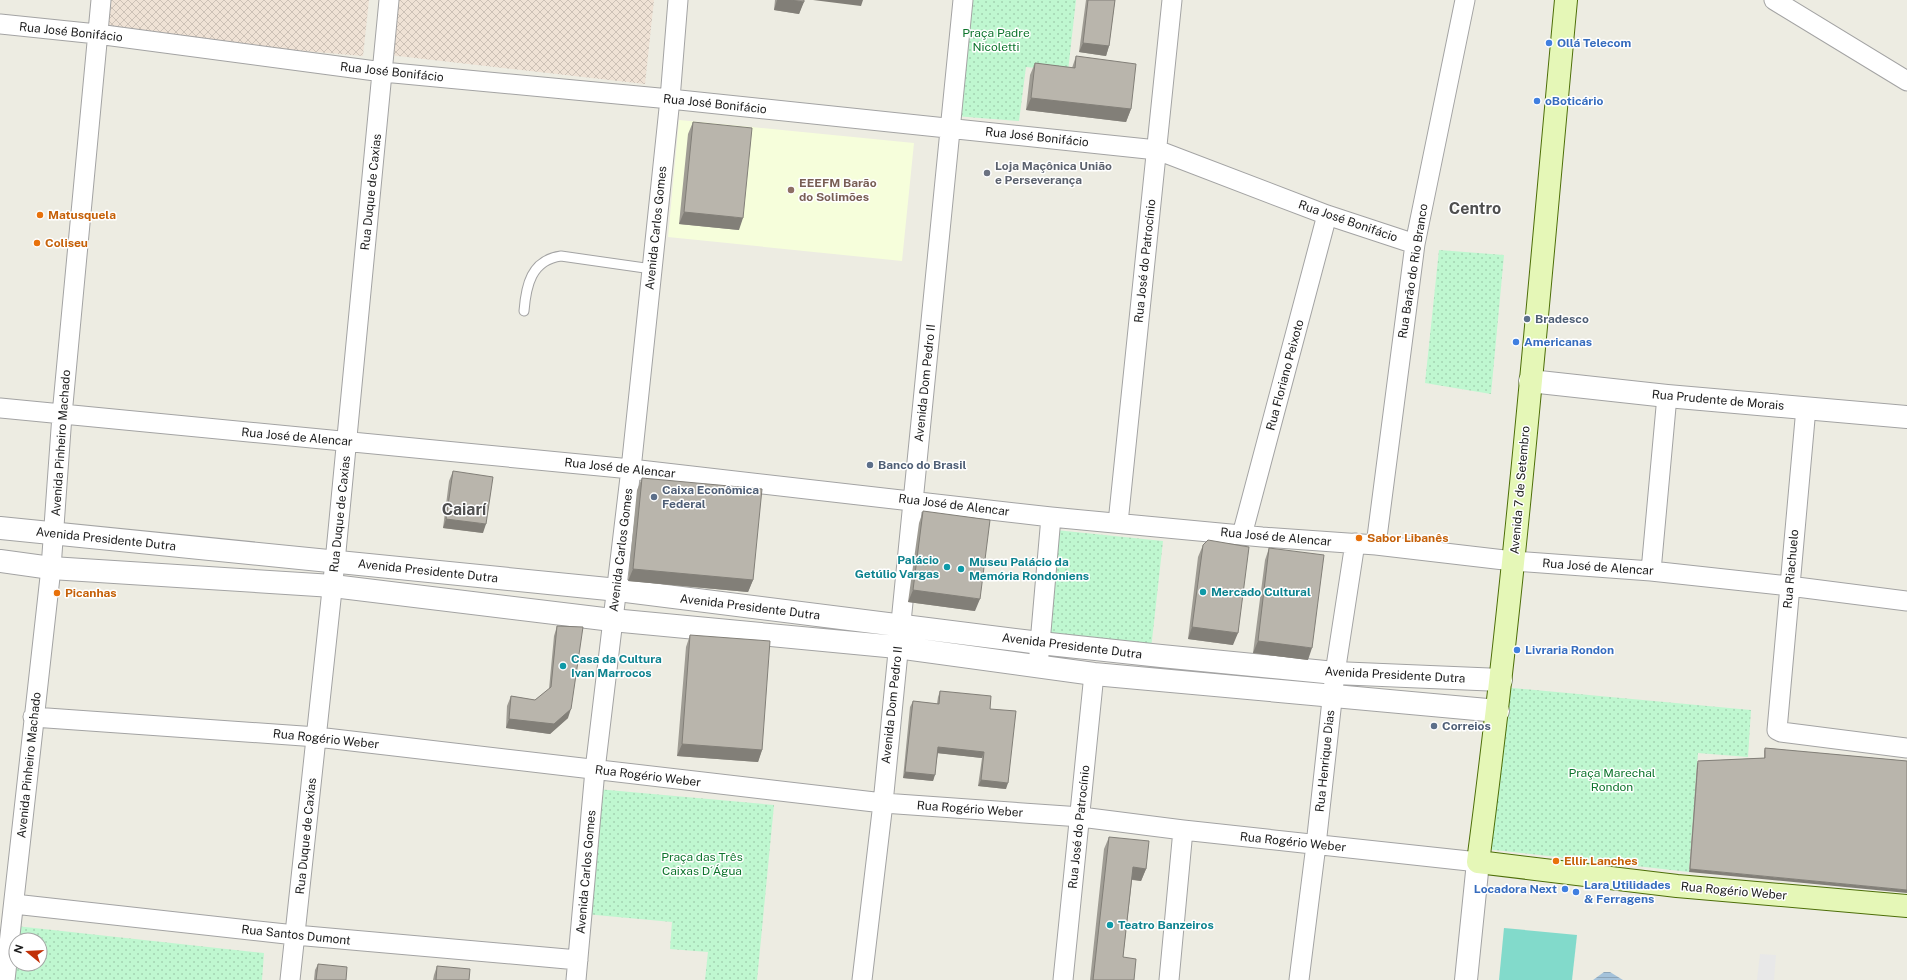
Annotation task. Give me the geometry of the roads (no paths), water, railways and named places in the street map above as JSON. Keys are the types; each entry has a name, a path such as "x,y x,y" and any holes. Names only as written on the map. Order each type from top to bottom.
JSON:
{"main road":[{"name":"Avenida 7 de Setembro","path":"1478,862 1498,711 1566,0"},
{"name":"Rua Rogério Weber","path":"1478,862 1677,886 1907,906"}],"street":[{"name":"Avenida Pinheiro Machado","path":"5,980 51,568 62,415 101,0"},
{"name":"Rua Duque de Caxias","path":"290,980 336,562 390,0"},
{"name":"Avenida Carlos Gomes","path":"576,980 595,770 612,620 618,590 670,99 678,0"},
{"name":"Avenida Dom Pedro II","path":"862,980 882,803 963,0"},
{"name":"Rua José do Patrocínio","path":"1118,523 1172,0"},
{"name":"Rua Barão do Rio Branco","path":"1376,545 1415,244 1465,0"},
{"path":"1774,0 1907,80"},
{"name":"Rua José Bonifácio","path":"0,24 97,34 383,72 670,99 1157,150 1327,215 1415,244"},
{"name":"Rua Floriano Peixoto","path":"1242,535 1327,215"},
{"name":"Rua Prudente de Morais","path":"1530,380 1667,396 1907,417"},
{"path":"1652,571 1667,396"},
{"name":"Rua José de Alencar","path":"0,408 631,469 913,500 1051,517 1242,535 1355,543 1513,561 1652,571 1907,601"},
{"name":"Rua Riachuelo","path":"1806,408 1777,730 1781,732 1907,748"},
{"path":"1038,666 1051,517"},
{"name":"Avenida Presidente Dutra","path":"0,528 618,590 1040,643 1335,673 1501,680"},
{"name":"Rua Henrique Dias","path":"1299,980 1316,844 1332,695 1355,543"},
{"name":"Avenida Presidente Dutra","path":"0,562 51,568 333,586 612,620 897,647 1094,674 1498,711"},
{"name":"Rua José do Patrocínio","path":"1063,980 1081,817 1094,674"},
{"name":"Rua Rogério Weber","path":"34,717 317,736 882,803 1081,817 1183,830 1478,862"},
{"path":"1169,980 1183,830"},
{"name":"Avenida 7 de Setembro","path":"1466,980 1478,862"},
{"name":"Rua Santos Dumont","path":"14,904 295,935 578,960"}],"lane":[{"path":"524,311 526,291 530,277 546,260 552,257 561,256 652,269"}],"place":[{"name":"Ollá Telecom","path":"1549,43"},
{"name":"oBoticário","path":"1537,101"},
{"name":"Loja Maçônica União e Perseverança","path":"987,173"},
{"name":"EEEFM Barão do Solimões","path":"791,190"},
{"name":"Matusquela","path":"40,215"},
{"name":"Coliseu","path":"37,243"},
{"name":"Bradesco","path":"1527,319"},
{"name":"Americanas","path":"1516,342"},
{"name":"Banco do Brasil","path":"870,465"},
{"name":"Caixa Econômica Federal","path":"654,497"},
{"name":"Sabor Libanês","path":"1359,538"},
{"name":"Palácio Getúlio Vargas","path":"947,567"},
{"name":"Museu Palácio da Memória Rondoniens","path":"961,569"},
{"name":"Mercado Cultural","path":"1203,592"},
{"name":"Picanhas","path":"57,593"},
{"name":"Livraria Rondon","path":"1517,650"},
{"name":"Casa da Cultura Ivan Marrocos","path":"563,666"},
{"name":"Correios","path":"1434,726"},
{"name":"Ellir Lanches","path":"1556,861"},
{"name":"Locadora Next","path":"1565,889"},
{"name":"Lara Utilidades & Ferragens","path":"1576,892"},
{"name":"Teatro Banzeiros","path":"1110,925"}],"district":[{"name":"Centro","path":"1475,208"},
{"name":"Caiarí","path":"464,509"}],"park label":[{"name":"Praça Padre Nicoletti","path":"996,40"},
{"name":"Praça Marechal Rondon","path":"1612,780"},
{"name":"Praça das Três Caixas D´Água","path":"702,864"}]}
